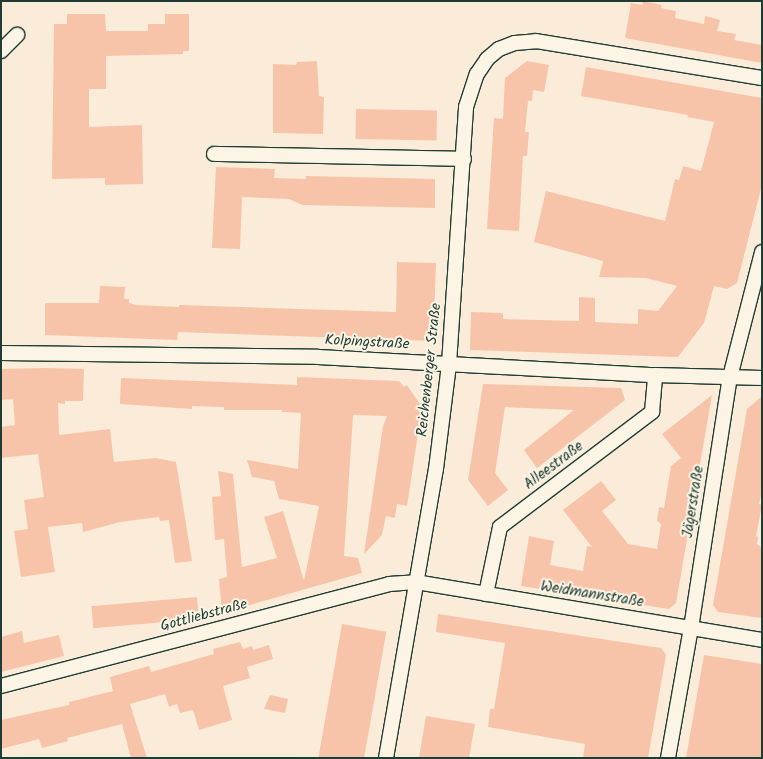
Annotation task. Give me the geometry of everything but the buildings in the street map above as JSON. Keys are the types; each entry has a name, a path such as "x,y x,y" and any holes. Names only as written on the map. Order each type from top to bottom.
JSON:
{"street":[{"path":"1,51 17,35"},
{"name":"Reichenberger Straße","path":"416,582 436,469 449,364 466,107 477,74 487,59 499,49 515,43 536,41 762,78"},
{"path":"214,154 464,159"},
{"name":"Jägerstraße","path":"668,758 691,628 730,377 762,252"},
{"name":"Kolpingstraße","path":"1,354 318,357 655,375 762,378"},
{"name":"Alleestraße","path":"486,594 500,527 652,412 655,375"},
{"path":"386,758 416,582"},
{"name":"Weidmannstraße","path":"416,582 762,640"},
{"name":"Gottliebstraße","path":"1,686 390,584 416,582"}]}
